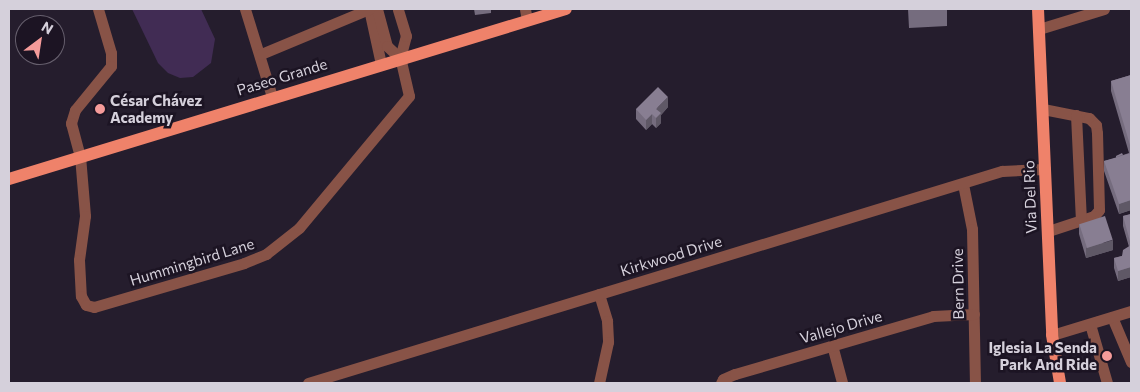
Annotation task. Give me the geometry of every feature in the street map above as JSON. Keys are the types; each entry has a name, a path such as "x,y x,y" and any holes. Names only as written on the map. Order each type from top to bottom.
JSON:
{"main road":[{"name":"Paseo Grande","path":"9,179 400,58 526,15 566,9"},
{"name":"Via Del Rio","path":"1038,9 1052,334 1060,383"}],"street":[{"path":"80,156 71,123 75,110 111,66 111,52 98,9"},
{"path":"245,9 261,54 272,97"},
{"path":"261,54 369,9 381,64"},
{"path":"377,9 387,46 400,58 406,36 398,9"},
{"path":"1039,28 1104,9"},
{"name":"Hummingbird Lane","path":"80,156 85,216 79,260 81,296 86,305 94,307 244,263 266,254 284,242 409,96 400,58"},
{"path":"1042,109 1076,115 1094,122 1097,133 1099,210 1081,220 1048,231"},
{"path":"1076,115 1081,220"},
{"name":"Kirkwood Drive","path":"308,383 1002,171 1045,168"},
{"name":"Bern Drive","path":"963,184 972,229 976,383"},
{"path":"599,294 607,321 608,342 599,383"},
{"path":"1052,334 1131,311"},
{"name":"Vallejo Drive","path":"721,383 723,379 735,374 933,316 974,314"},
{"path":"1112,317 1131,362"},
{"path":"1090,324 1107,383"},
{"path":"832,345 842,383"}],"shaded area":[{"path":"132,9 201,9 215,39 211,63 193,77 180,78 168,73 158,63"}],"building":[{"path":"1131,75 1131,144 1130,145 1111,81"},
{"path":"658,87 668,97 656,109 661,113 656,118 652,114 646,120 636,109"},
{"path":"1131,153 1131,200 1119,204 1104,161"},
{"path":"1131,214 1131,245 1123,216"},
{"path":"1105,216 1113,240 1087,248 1079,224"},
{"path":"1131,245 1131,267 1118,271 1114,258 1122,256 1123,250"}],"place":[{"name":"César Chávez Academy","path":"100,109"},
{"name":"Iglesia La Senda Park And Ride","path":"1107,356"}]}
